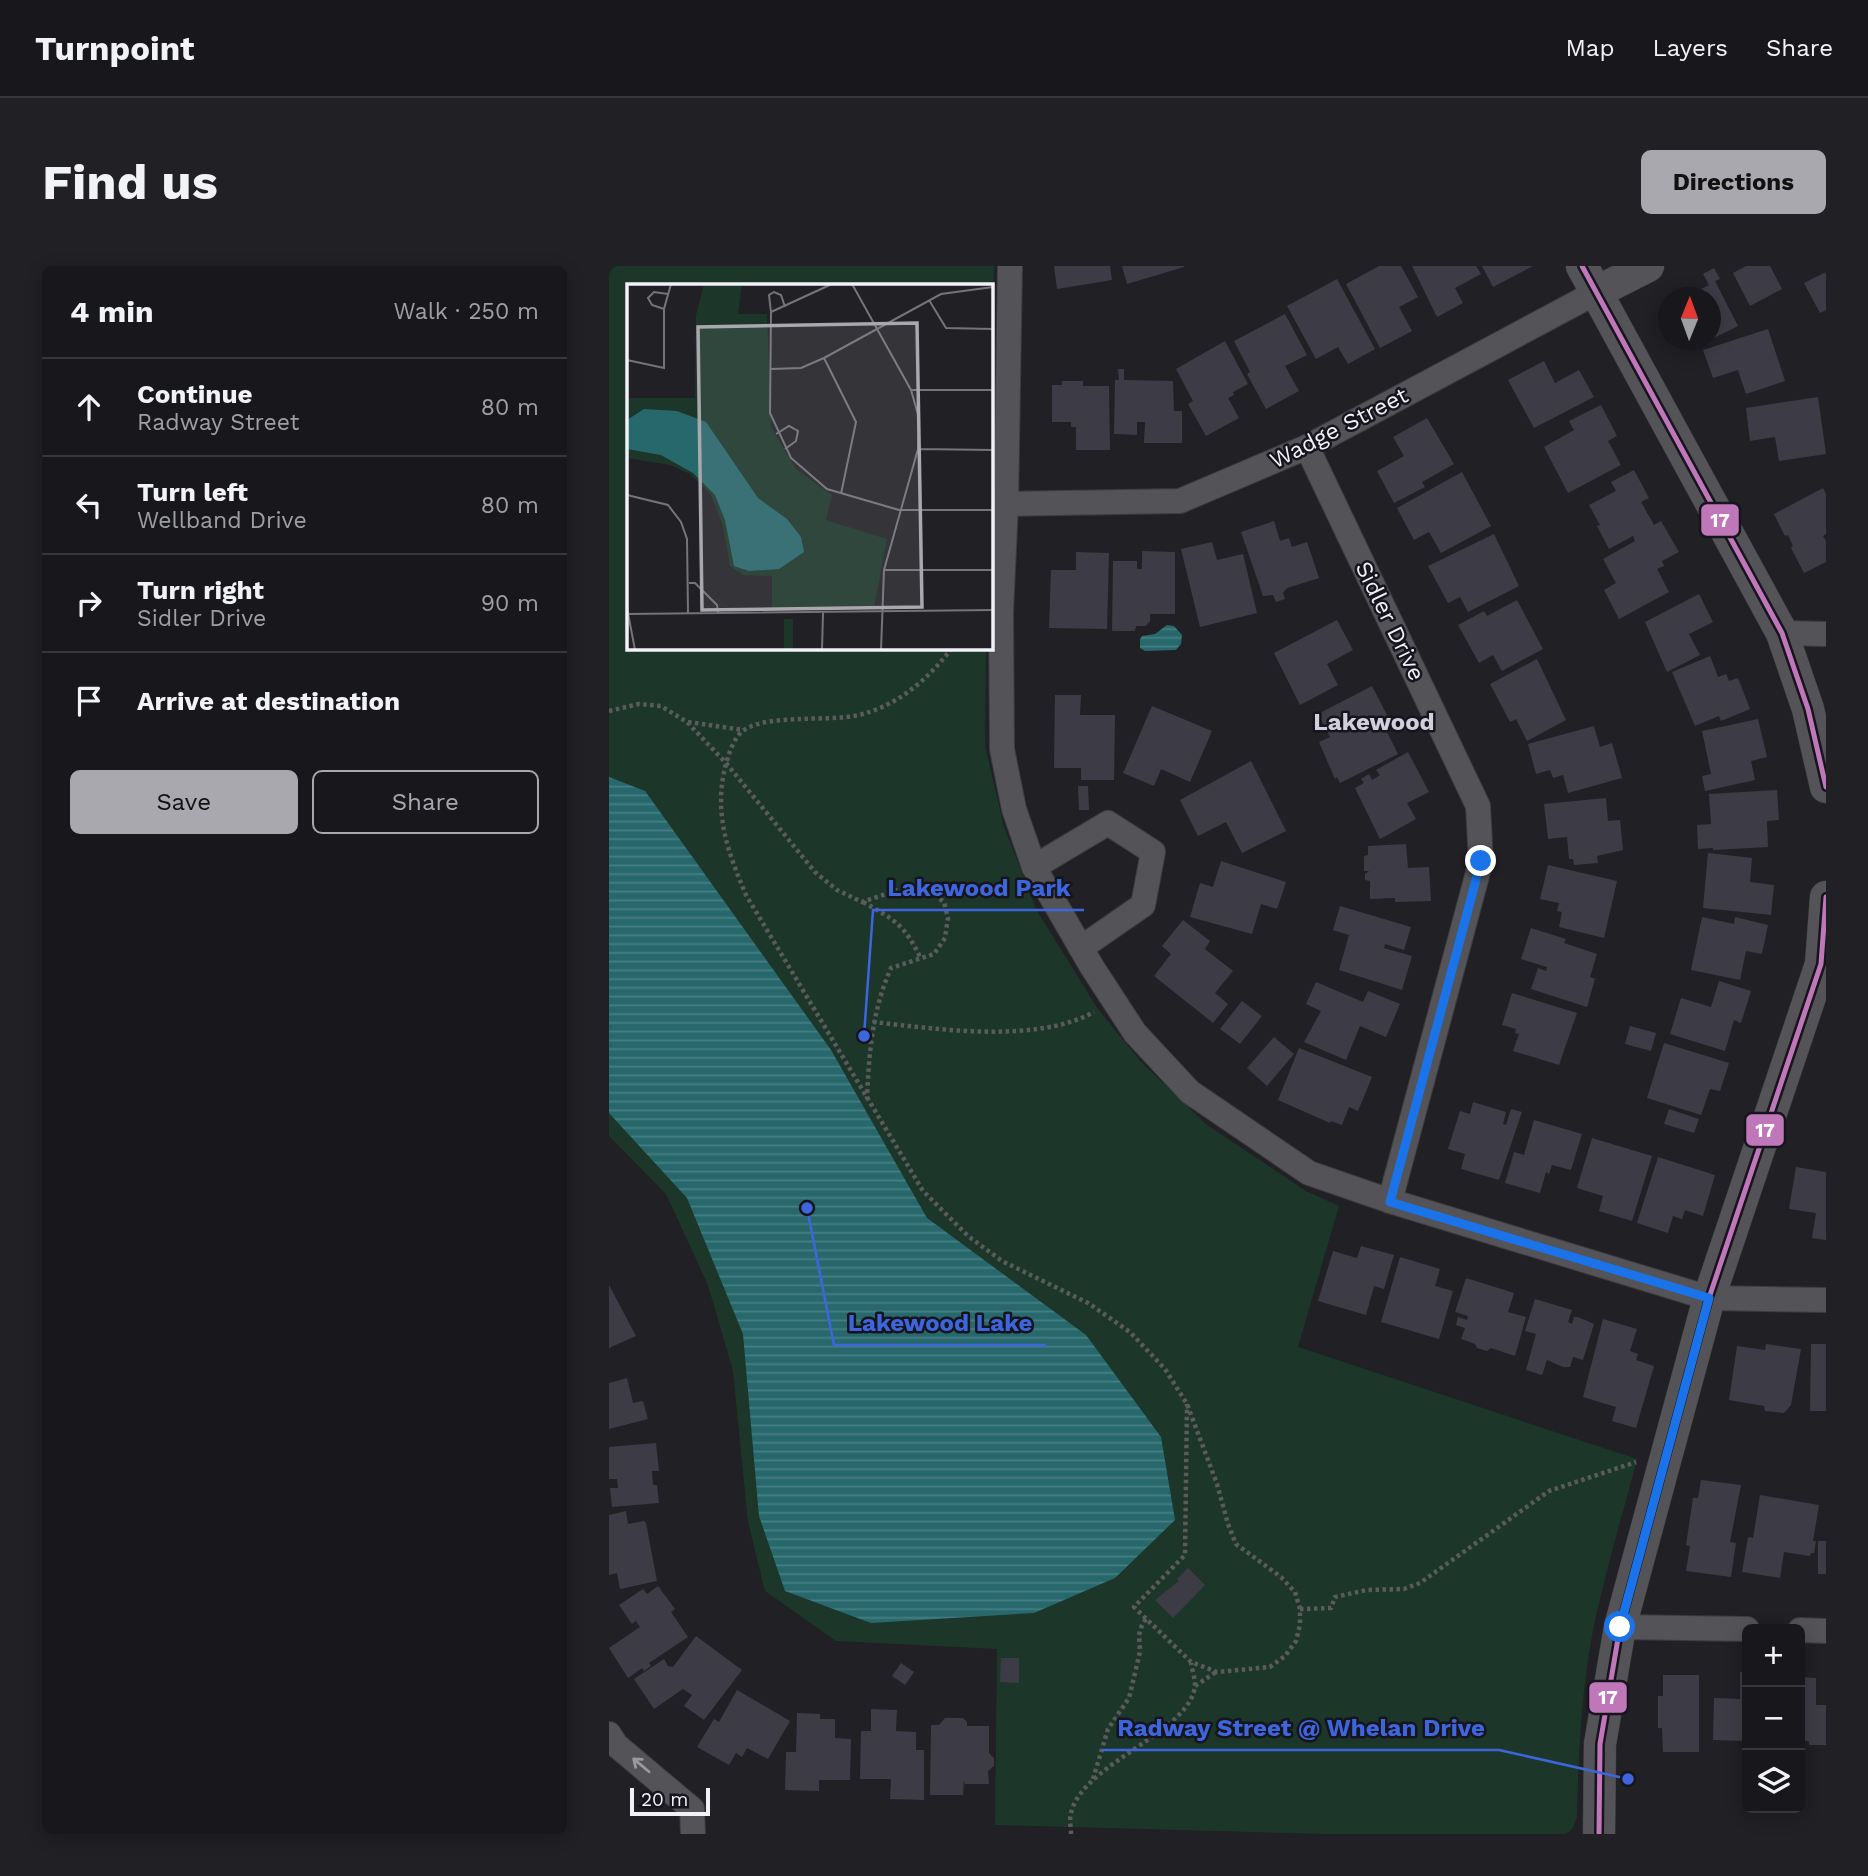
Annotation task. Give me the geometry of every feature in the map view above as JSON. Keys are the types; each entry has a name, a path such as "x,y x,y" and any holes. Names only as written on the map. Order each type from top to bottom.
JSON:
{"street":[{"path":"1010,266 1006,504 1001,612 1002,750 1014,809 1034,867 1112,999 1135,1032 1190,1092 1309,1174 1390,1202 1709,1298 1826,1300"},
{"name":"Wadge Street","path":"1006,504 1180,501 1307,447 1589,279 1648,266"},
{"path":"1589,279 1782,633 1808,709 1826,787"},
{"name":"Sidler Drive","path":"1307,447 1478,806 1481,861 1390,1202"},
{"path":"1782,633 1826,634"},
{"path":"1034,867 1108,823 1153,852 1143,905 1081,948"},
{"path":"1599,1834 1600,1744 1620,1627 1709,1298 1823,964 1826,897"},
{"path":"1620,1627 1742,1629"},
{"path":"1805,1630 1826,1631"},
{"path":"609,1734 616,1745 692,1808 693,1834"}],"path":[{"path":"687,722 743,730 774,721 857,715 883,707 910,692 951,649"},
{"path":"609,711 639,704 661,706 687,722 726,763 815,872 837,890 896,920 912,939 921,959"},
{"path":"743,730 731,746 721,800 722,826 728,854 746,895 923,1191 968,1236 1002,1261 1088,1303 1130,1332 1165,1369 1187,1404 1236,1544 1281,1577 1295,1592 1300,1609 1296,1641 1285,1656 1270,1667 1217,1672 1191,1662 1134,1607 1185,1555 1187,1404"},
{"path":"862,902 907,887 929,891 944,902 949,918 945,938 934,954 891,968 879,995 873,1022 867,1100"},
{"path":"873,1022 953,1031 1044,1028 1091,1014 1112,999"},
{"path":"1300,1609 1331,1608 1335,1597 1367,1590 1404,1589 1420,1583 1549,1491 1634,1462 1662,1471"},
{"path":"1093,1779 1108,1729 1129,1698 1140,1652 1139,1635 1146,1619"},
{"path":"1071,1834 1070,1813 1079,1794 1093,1779 1170,1722 1187,1705 1195,1686 1191,1662"},
{"path":"1195,1686 1217,1672"}],"green space":[{"path":"609,266 994,266 992,382 992,284 627,284 627,649 986,649 985,746 1004,827 1037,911 1098,1009 1141,1062 1207,1125 1306,1191 1339,1206 1298,1347 1637,1459 1591,1641 1581,1723 1577,1817 1573,1828 1566,1834 1324,1834 995,1825 997,1649 836,1641 765,1591 748,1522 733,1371 708,1285 666,1194 609,1136"}],"water":[{"path":"1167,625 1174,626 1182,635 1181,644 1176,650 1145,651 1140,648 1142,636 1155,634"},
{"path":"609,777 645,791 831,1050 927,1218 1086,1335 1161,1437 1175,1520 1115,1578 1034,1613 871,1623 785,1591 759,1516 743,1334 687,1198 609,1113"}],"building":[{"path":"1054,266 1110,266 1112,280 1057,289"},
{"path":"1122,266 1184,266 1184,267 1127,284"},
{"path":"1379,266 1401,266 1418,297 1399,307 1412,331 1380,348 1346,284"},
{"path":"1412,266 1476,266 1481,274 1455,288 1463,303 1437,317"},
{"path":"1482,266 1533,266 1493,287"},
{"path":"1746,266 1770,266 1782,289 1750,306 1733,273"},
{"path":"1714,268 1720,279 1715,281 1718,287 1705,287 1709,285 1703,274"},
{"path":"1826,272 1826,310 1820,313 1804,283"},
{"path":"1337,279 1375,349 1348,364 1338,347 1316,359 1287,306"},
{"path":"1721,293 1738,326 1721,334"},
{"path":"1285,314 1307,355 1285,366 1299,391 1266,409 1247,374 1250,372 1234,341"},
{"path":"1768,329 1785,381 1746,394 1738,370 1713,378 1703,350 1721,350 1721,344"},
{"path":"1225,341 1248,384 1228,398 1239,418 1206,436 1188,404 1193,401 1176,369"},
{"path":"1544,361 1555,383 1579,370 1594,397 1534,428 1508,380"},
{"path":"1118,369 1124,369 1124,380 1173,381 1174,411 1182,411 1182,443 1144,443 1145,422 1137,422 1137,435 1114,434 1115,380 1119,380"},
{"path":"1062,381 1083,381 1083,386 1109,386 1110,450 1076,450 1076,427 1071,427 1071,422 1052,422 1052,385 1062,385"},
{"path":"1818,397 1826,454 1779,461 1775,437 1750,441 1746,408"},
{"path":"1601,405 1617,436 1608,441 1621,465 1568,493 1544,447 1574,430 1569,421"},
{"path":"1427,418 1454,464 1422,482 1425,487 1394,503 1377,471 1404,456 1393,437"},
{"path":"1634,470 1649,498 1641,502 1654,525 1661,521 1679,552 1662,561 1664,566 1657,569 1669,592 1619,619 1604,590 1616,583 1603,559 1635,541 1633,536 1609,549 1589,505 1616,491 1611,482"},
{"path":"1462,472 1491,526 1441,553 1429,532 1414,540 1397,508"},
{"path":"1823,488 1826,494 1826,534 1823,536 1826,541 1826,562 1804,573 1791,548 1793,546 1788,535 1785,536 1774,514"},
{"path":"1274,521 1280,541 1289,538 1292,547 1307,542 1319,578 1287,588 1283,593 1285,599 1276,602 1273,595 1263,596 1241,532"},
{"path":"1494,534 1519,586 1468,612 1460,597 1448,603 1428,566"},
{"path":"1212,542 1217,560 1243,554 1257,613 1200,627 1181,549"},
{"path":"1142,551 1175,552 1175,614 1150,614 1150,621 1146,626 1136,626 1135,631 1112,631 1113,561 1137,561 1137,569 1142,569"},
{"path":"1076,552 1109,553 1107,629 1049,628 1051,570 1076,570"},
{"path":"1699,594 1713,622 1689,634 1700,655 1667,672 1645,622"},
{"path":"1517,600 1543,649 1502,671 1493,655 1479,663 1458,625 1484,611 1487,616"},
{"path":"1337,620 1353,650 1327,664 1338,685 1300,705 1274,653"},
{"path":"1710,656 1718,677 1726,674 1729,681 1738,678 1750,709 1721,721 1719,716 1695,726 1672,672"},
{"path":"1537,659 1566,720 1527,741 1516,719 1510,722 1490,684"},
{"path":"1372,686 1388,717 1374,724 1377,729 1384,726 1398,754 1340,783 1337,777 1335,779 1319,742 1330,737 1318,714"},
{"path":"1055,695 1081,695 1080,715 1115,715 1114,780 1081,780 1081,768 1054,768"},
{"path":"1152,706 1212,731 1190,782 1161,769 1154,786 1123,773"},
{"path":"1758,719 1767,757 1751,761 1755,780 1705,791 1702,776 1711,774 1702,731"},
{"path":"1594,726 1600,747 1612,743 1622,778 1568,793 1563,775 1553,778 1550,770 1536,774 1528,744"},
{"path":"1408,752 1429,792 1407,803 1416,819 1380,839 1355,788 1364,783 1361,779 1369,774 1372,780 1380,775 1376,770"},
{"path":"1251,761 1286,831 1242,853 1226,822 1198,836 1180,800"},
{"path":"1078,786 1088,786 1089,810 1079,810"},
{"path":"1777,790 1779,820 1767,821 1768,847 1698,849 1697,825 1711,824 1709,794"},
{"path":"1606,798 1608,821 1620,820 1623,850 1597,856 1598,863 1574,865 1573,859 1569,859 1567,837 1548,839 1544,804"},
{"path":"1406,844 1408,868 1429,867 1431,901 1395,902 1395,898 1370,899 1370,881 1365,880 1365,874 1369,871 1364,871 1364,856 1368,855 1368,846"},
{"path":"1708,853 1752,858 1750,882 1774,885 1771,915 1703,908"},
{"path":"1221,861 1286,882 1277,909 1261,904 1252,934 1190,917 1200,883 1213,887"},
{"path":"1548,865 1617,881 1604,938 1559,927 1562,912 1557,911 1559,903 1540,899"},
{"path":"1340,906 1411,927 1404,950 1385,944 1384,948 1412,956 1402,990 1339,970 1349,935 1333,930"},
{"path":"1702,917 1734,924 1735,917 1768,925 1762,954 1746,951 1740,980 1691,970"},
{"path":"1183,920 1210,941 1205,949 1233,971 1215,993 1228,1004 1213,1023 1154,976 1171,954 1162,946"},
{"path":"1531,928 1566,939 1564,943 1597,954 1590,977 1595,979 1587,1007 1531,989 1538,968 1546,971 1547,967 1521,959"},
{"path":"1719,981 1751,991 1741,1023 1734,1020 1725,1051 1670,1034 1681,998 1711,1007"},
{"path":"1316,982 1363,1002 1368,991 1400,1004 1386,1037 1360,1026 1346,1060 1304,1042 1321,1011 1306,1004"},
{"path":"1512,993 1577,1013 1559,1065 1513,1051 1519,1034 1515,1033 1516,1029 1502,1025"},
{"path":"1242,1001 1262,1016 1240,1044 1220,1029"},
{"path":"1630,1026 1656,1033 1651,1051 1625,1044"},
{"path":"1274,1037 1294,1054 1267,1086 1247,1068"},
{"path":"1664,1043 1729,1063 1720,1091 1710,1089 1701,1115 1647,1098"},
{"path":"1299,1048 1372,1077 1358,1111 1349,1107 1342,1125 1331,1121 1330,1123 1278,1100"},
{"path":"1473,1102 1506,1112 1503,1124 1506,1125 1511,1109 1522,1112 1499,1180 1461,1169 1465,1154 1448,1149 1460,1111 1470,1114"},
{"path":"1669,1109 1699,1119 1694,1133 1664,1124"},
{"path":"1534,1120 1582,1134 1571,1170 1552,1165 1549,1174 1546,1172 1540,1193 1505,1183 1514,1152 1524,1155"},
{"path":"1592,1138 1652,1156 1632,1221 1599,1211 1603,1196 1577,1188"},
{"path":"1658,1157 1715,1175 1703,1216 1685,1210 1682,1219 1673,1216 1668,1233 1637,1223"},
{"path":"1796,1167 1826,1172 1826,1240 1812,1238 1816,1213 1789,1209"},
{"path":"1361,1246 1394,1255 1384,1289 1374,1286 1366,1315 1318,1301 1333,1251 1357,1258"},
{"path":"1400,1257 1440,1269 1435,1286 1453,1291 1439,1339 1381,1322"},
{"path":"1466,1278 1514,1293 1508,1312 1526,1317 1515,1356 1491,1348 1487,1351 1477,1348 1475,1344 1461,1339 1465,1328 1456,1325 1458,1317 1467,1320 1468,1316 1455,1312"},
{"path":"609,1285 636,1336 609,1348"},
{"path":"1535,1299 1572,1310 1568,1322 1572,1324 1574,1317 1578,1317 1594,1324 1583,1360 1573,1357 1570,1367 1563,1367 1547,1360 1542,1375 1526,1370 1536,1334 1525,1331"},
{"path":"1603,1319 1637,1329 1630,1351 1638,1354 1636,1360 1654,1366 1636,1428 1612,1421 1616,1407 1583,1397"},
{"path":"1766,1344 1801,1349 1791,1405 1784,1413 1765,1411 1764,1406 1729,1400 1737,1346 1765,1350"},
{"path":"1811,1344 1826,1344 1826,1411 1810,1411"},
{"path":"627,1378 633,1403 643,1401 648,1419 609,1429 609,1383"},
{"path":"656,1443 659,1471 652,1471 659,1503 612,1507 610,1488 618,1488 617,1479 609,1479 609,1447"},
{"path":"1701,1480 1741,1485 1730,1542 1736,1543 1731,1577 1686,1571 1690,1546 1686,1545 1693,1498 1698,1498"},
{"path":"1760,1495 1819,1505 1813,1541 1816,1541 1814,1553 1810,1556 1784,1552 1780,1578 1742,1572 1748,1537 1753,1538"},
{"path":"626,1511 628,1524 644,1521 646,1523 657,1581 620,1589 617,1573 609,1575 609,1515"},
{"path":"1818,1541 1826,1541 1826,1574 1818,1574"},
{"path":"1188,1568 1205,1585 1173,1618 1155,1600 1179,1581 1177,1579"},
{"path":"658,1586 675,1609 671,1612 688,1637 649,1663 651,1666 644,1671 642,1668 628,1678 609,1648 640,1627 636,1621 632,1624 619,1605 643,1589 647,1594"},
{"path":"696,1636 742,1670 704,1720 684,1706 692,1695 683,1689 654,1709 634,1679 664,1659 668,1666 673,1667"},
{"path":"1001,1658 1019,1658 1019,1683 1000,1682"},
{"path":"901,1663 914,1672 905,1685 892,1676"},
{"path":"1742,1672 1742,1741 1713,1740 1714,1698 1740,1699"},
{"path":"1663,1675 1699,1675 1699,1752 1663,1752 1662,1728 1658,1728 1658,1696 1663,1696"},
{"path":"1805,1677 1816,1678 1816,1705 1826,1705 1826,1745 1809,1745 1809,1741 1805,1741"},
{"path":"737,1690 790,1721 768,1759 747,1748 742,1757 736,1753 729,1765 697,1747 714,1719 719,1722"},
{"path":"871,1709 897,1710 896,1731 916,1732 916,1750 924,1750 924,1800 890,1799 891,1779 860,1779 861,1731 871,1731"},
{"path":"797,1713 820,1714 820,1719 835,1719 835,1738 851,1739 850,1780 819,1780 819,1791 785,1790 786,1752 796,1752"},
{"path":"945,1718 963,1718 967,1726 989,1726 989,1753 994,1758 994,1766 988,1771 989,1784 965,1784 964,1781 963,1795 930,1795 931,1725 939,1725"}],"transit line":[{"name":"17","path":"1582,266 1782,633 1808,709 1826,787"},
{"name":"17","path":"1599,1834 1600,1744 1620,1627 1709,1298 1821,964 1826,897"}],"place":[{"name":"Lakewood Park","path":"864,1036"},
{"name":"Lakewood Lake","path":"807,1208"},
{"name":"Radway Street @ Whelan Drive","path":"1628,1779"}],"district":[{"name":"Lakewood","path":"1374,722"}],"route":[{"path":"1481,861 1390,1202 1709,1298 1620,1627"}]}
